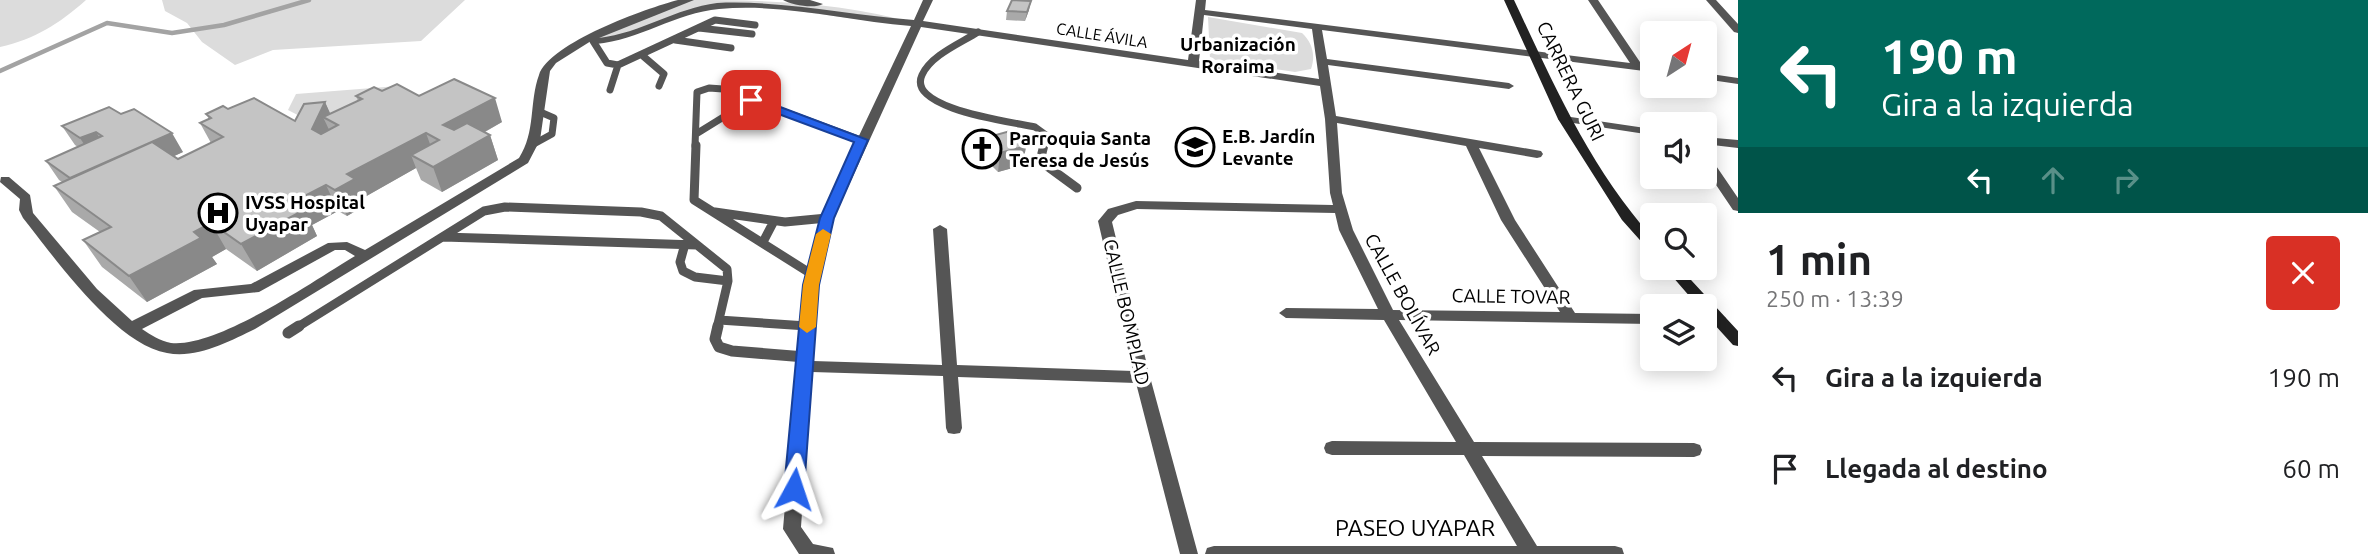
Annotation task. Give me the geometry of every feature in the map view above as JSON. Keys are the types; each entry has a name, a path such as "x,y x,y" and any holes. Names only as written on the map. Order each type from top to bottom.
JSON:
{"street":[{"path":"5,180 26,198 25,210 28,215 89,290 132,328 166,348 202,345 250,325 524,160 532,145 547,67 589,41 689,0"},
{"path":"788,0 878,12 915,23"},
{"path":"817,553 792,529 813,275 827,218 915,23 928,0"},
{"path":"1193,65 1200,0"},
{"name":"CARRERA GURI","path":"1509,0 1564,118 1628,217 1640,231"},
{"path":"1593,0 1639,68"},
{"path":"1711,0 1738,30"},
{"path":"589,41 631,34 702,8 732,5 915,23"},
{"path":"1200,12 1639,68"},
{"name":"CALLE ÁVILA","path":"915,23 1325,83"},
{"name":"CALLE BOLÍVAR","path":"1317,28 1331,119 1336,193 1367,278 1531,552"},
{"path":"1322,61 1509,86"},
{"path":"1717,78 1738,81"},
{"path":"1564,118 1640,130"},
{"path":"1331,119 1537,154"},
{"path":"1717,142 1738,144"},
{"path":"1471,143 1508,220 1570,316"},
{"path":"1717,176 1738,207"},
{"name":"CALLE BOMPLAD","path":"1189,554 1142,377 1105,221 1113,212 1136,205 1340,209"},
{"path":"940,229 954,428"},
{"path":"132,328 199,293 254,289 333,246 347,246 366,256"},
{"path":"1681,280 1692,294"},
{"name":"CALLE TOVAR","path":"1286,313 1640,319"},
{"path":"1717,325 1738,341"},
{"path":"804,361 948,370 1142,377"},
{"path":"1332,448 1694,450"},
{"name":"PASEO UYAPAR","path":"1214,554 1615,554"}],"lane":[{"path":"589,41 607,63 618,65 643,56 716,20 755,25"},
{"path":"698,28 752,34"},
{"path":"978,32 932,58 920,78 920,90 926,99 939,105 1034,127 1046,135 1041,157 1046,166 1077,188"},
{"path":"674,40 731,48"},
{"path":"643,56 664,74 659,86"},
{"path":"610,90 618,65"},
{"path":"813,275 694,200 697,92 709,88 723,89 861,140"},
{"path":"696,134 751,100"},
{"path":"288,333 484,211 505,207 653,213 727,269 728,281 715,339 719,347 804,361"},
{"path":"708,211 774,221 827,218"},
{"path":"763,242 774,221"},
{"path":"442,237 698,245"},
{"path":"685,244 680,262 683,271 695,277 728,281"},
{"path":"719,320 807,326"}],"shaded area":[{"path":"0,0 86,0 46,30 0,47"},
{"path":"162,0 465,0 421,41 273,50 235,65 202,42 187,23 165,11"},
{"path":"689,0 831,6 915,23 871,21 760,6 702,8 631,34 584,41"},
{"path":"1208,17 1302,33 1312,49 1311,69 1295,72 1210,59"},
{"path":"398,86 313,123 288,110 296,94"}],"building":[{"path":"1012,0 1031,1 1027,12 1007,11"},
{"path":"454,79 495,98 443,125 454,130 467,123 490,135 433,167 411,155 439,140 426,133 347,174 355,179 335,190 326,185 293,202 304,210 241,244 211,223 194,232 201,238 129,276 83,240 111,227 54,186 152,142 178,159 223,137 200,123 211,118 206,114 223,106 228,109 254,98 295,121 304,104 325,102 312,129 321,134 338,125 323,117 362,99 356,96 374,87 382,91 397,84 419,96"},
{"path":"109,107 121,114 134,109 172,133 70,178 46,161 102,136 96,132 80,138 62,126"},
{"path":"1010,131 1026,146 1000,153 985,138"}],"waterway":[{"path":"0,71 107,23 172,33 224,25 309,0"}],"slow traffic":[{"path":"807,327 811,285 823,234"}],"place":[{"name":"E.B. Jardín Levante","path":"1195,147"},
{"name":"Parroquia Santa Teresa de Jesús","path":"982,149"},
{"name":"IVSS Hospital Uyapar","path":"218,213"}],"district":[{"name":"Urbanización Roraima","path":"1238,55"}],"route":[{"path":"751,100 861,140 827,218 811,285 794,489"}]}
